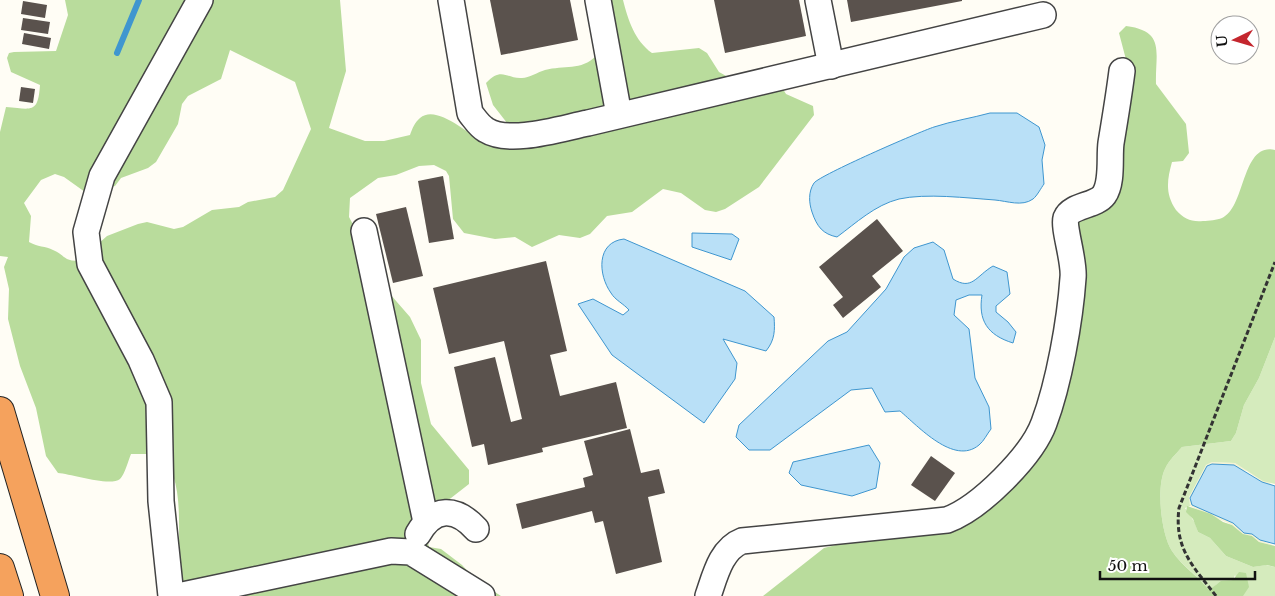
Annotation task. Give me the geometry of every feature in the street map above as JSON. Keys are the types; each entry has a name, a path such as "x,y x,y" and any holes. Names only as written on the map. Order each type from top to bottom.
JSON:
{"highway":[{"path":"0,411 55,596"},
{"path":"0,568 9,596"}],"street":[{"path":"171,596 161,501 159,402 141,360 90,264 86,232 102,176 200,0"},
{"path":"451,0 470,113 487,131 499,135 522,136 588,123 831,66 1047,5"},
{"path":"598,0 620,115"},
{"path":"818,0 831,66"},
{"path":"708,596 726,552 733,544 742,541 817,532 947,520 963,514 991,492 1024,454 1044,424 1066,337 1074,261 1065,225 1066,217 1071,212 1096,202 1104,195 1108,186 1111,145 1122,71"},
{"path":"364,231 426,522"},
{"path":"411,552 418,532 426,522 441,513 455,513 466,518 476,529"},
{"path":"178,596 391,551 411,552 482,596"}],"path":[{"path":"1216,596 1190,563 1179,541 1179,508 1275,262"}],"shaded area":[{"path":"1212,462 1235,463 1275,486 1262,482 1247,471 1212,464 1192,505 1233,523 1248,534 1252,534 1260,540 1275,546 1259,542 1252,536 1243,534 1232,525 1190,506 1189,497 1206,465"}],"green space":[{"path":"65,0 340,0 346,71 329,128 365,141 384,141 410,135 420,118 434,115 451,121 482,141 511,128 493,105 486,83 491,78 504,74 525,78 545,70 578,66 590,61 596,56 601,0 623,0 637,36 652,53 699,48 707,53 719,72 728,77 781,86 786,94 813,106 814,115 759,187 725,209 716,212 705,210 681,193 663,189 632,212 607,216 590,234 580,238 559,235 532,247 515,237 495,239 464,233 453,219 449,176 446,171 434,165 419,166 396,175 378,178 350,198 349,217 390,294 410,317 421,340 421,383 431,424 469,470 469,484 442,505 427,538 429,547 441,549 462,565 475,579 501,596 189,596 181,567 177,490 173,475 147,454 131,454 122,477 115,481 100,481 58,473 46,456 36,408 20,366 8,319 9,289 4,267 8,257 0,256 0,132 6,107 32,108 38,101 40,85 11,72 7,58 9,53 14,52 56,51 68,15","holes":["230,50 295,82 311,129 283,190 275,197 248,202 239,207 212,210 183,227 174,229 147,222 138,224 107,236 79,261 70,260 57,252 29,242 31,216 24,203 41,180 55,174 64,177 85,192 115,186 121,178 148,168 156,162 178,124 182,104 188,96 221,79"]},
{"path":"1126,26 1139,29 1153,38 1157,53 1156,84 1186,124 1189,153 1183,161 1172,162 1168,181 1172,204 1182,216 1195,221 1210,221 1222,218 1230,212 1236,202 1250,165 1256,156 1264,150 1275,150 1275,337 1259,378 1244,405 1236,433 1231,441 1182,447 1167,466 1162,477 1160,498 1165,534 1172,551 1209,590 1221,581 1233,580 1239,572 1246,573 1249,587 1243,596 763,596 824,548 852,541 916,533 1041,441 1071,225 1099,207 1129,71 1119,33"},
{"path":"1275,337 1275,484 1263,481 1235,463 1212,462 1206,465 1189,497 1190,506 1185,508 1195,523 1198,532 1210,538 1226,556 1253,567 1266,565 1275,567 1275,596 1243,596 1235,575 1233,580 1217,584 1209,591 1176,556 1168,543 1161,510 1162,477 1168,463 1182,447 1231,441 1236,433 1244,405 1259,378"},
{"path":"1187,506 1211,514 1223,522 1232,525 1243,534 1252,536 1259,542 1275,546 1275,567 1267,565 1253,567 1226,556 1210,538 1198,532 1193,519 1186,512"}],"water":[{"path":"990,113 1017,113 1039,127 1045,145 1042,160 1044,184 1033,199 1024,203 1014,203 947,197 910,197 882,206 866,215 837,237 824,232 818,226 810,205 810,198 814,183 820,179 871,154 934,127"},
{"path":"692,233 732,234 739,239 731,260 692,247"},
{"path":"624,239 745,291 774,317 774,335 766,351 723,339 737,363 735,379 704,423 612,355 578,304 593,299 623,315 629,310 611,293 602,269 602,260 608,246 615,241"},
{"path":"933,242 944,250 953,279 959,282 970,283 993,266 1007,272 1010,294 996,306 996,312 1016,332 1013,343 997,336 986,325 982,312 982,295 969,295 956,300 954,315 969,329 975,378 989,407 991,429 981,443 969,450 959,451 937,442 900,411 885,412 872,388 851,390 770,450 749,450 736,437 739,425 828,341 847,332 886,289 904,257 914,248"},
{"path":"869,445 880,463 876,488 852,496 801,485 789,473 793,462"},
{"path":"1212,464 1234,465 1262,482 1275,486 1275,544 1260,540 1252,534 1244,533 1233,523 1192,505 1190,498 1207,466"}],"building":[{"path":"490,0 570,0 578,40 501,55"},
{"path":"714,0 799,0 806,36 725,53"},
{"path":"847,0 962,0 962,1 851,22"},
{"path":"23,1 47,5 45,18 21,14"},
{"path":"23,18 50,22 48,34 21,30"},
{"path":"24,33 51,38 49,49 22,44"},
{"path":"21,87 35,89 33,103 19,101"},
{"path":"443,176 454,239 429,243 418,181"},
{"path":"406,207 423,276 393,283 376,214"},
{"path":"877,219 903,251 872,276 881,287 843,318 833,305 843,297 819,267"},
{"path":"546,261 567,351 550,355 560,396 616,382 627,428 542,448 543,452 488,465 484,444 472,447 454,367 495,357 511,422 522,419 504,341 449,354 433,288"},
{"path":"630,429 641,473 659,469 665,493 648,497 662,562 616,574 603,521 595,523 592,511 522,529 516,504 585,487 583,478 593,475 584,441"},
{"path":"931,456 955,473 935,501 911,485"}],"waterway":[{"path":"117,53 139,0"}]}
